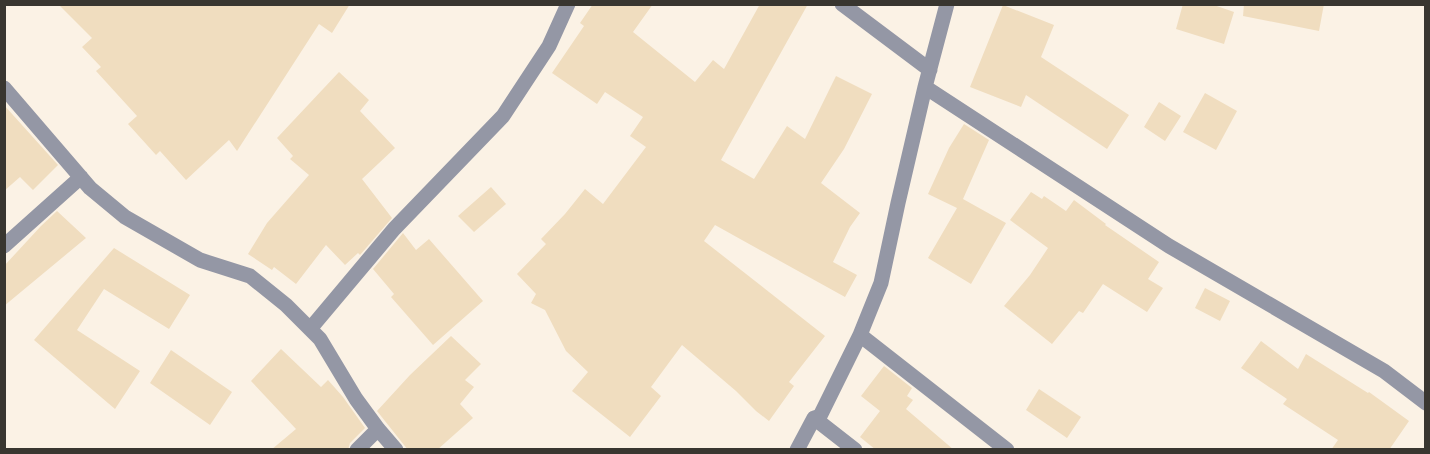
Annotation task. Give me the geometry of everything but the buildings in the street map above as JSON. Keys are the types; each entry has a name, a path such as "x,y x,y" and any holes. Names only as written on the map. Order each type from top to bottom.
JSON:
{"street":[{"path":"310,329 394,229 503,116 549,46 568,4"},
{"path":"842,4 930,70"},
{"path":"797,450 814,418 820,416 860,335 881,283 925,87 947,4"},
{"path":"925,87 1169,246 1384,371 1425,403"},
{"path":"4,88 90,188 125,217 200,260 250,276 286,305 320,339 356,399 396,450"},
{"path":"4,246 81,177"},
{"path":"860,335 1007,450"},
{"path":"814,418 855,450"},
{"path":"357,450 378,429"}]}
